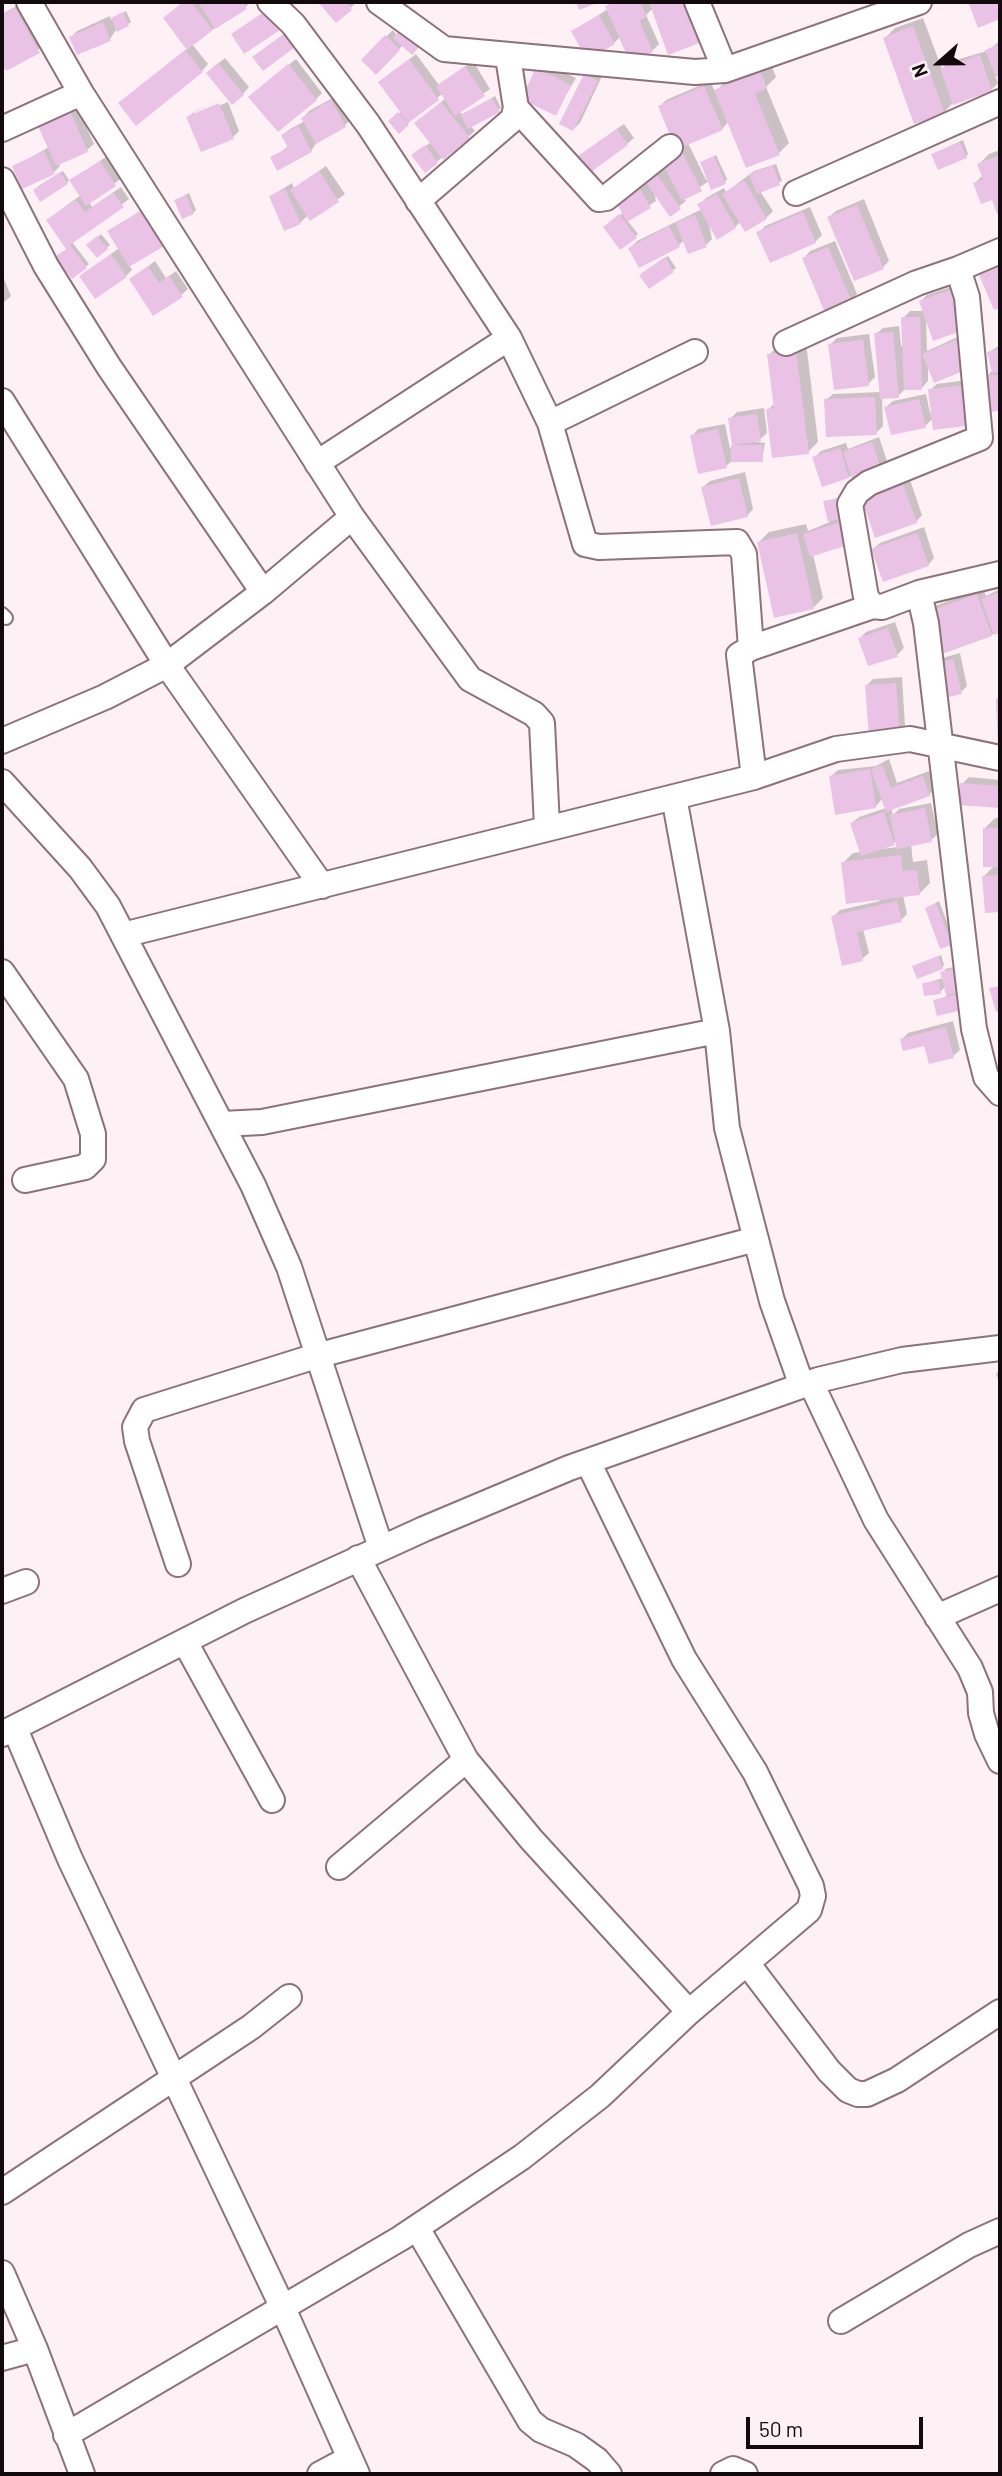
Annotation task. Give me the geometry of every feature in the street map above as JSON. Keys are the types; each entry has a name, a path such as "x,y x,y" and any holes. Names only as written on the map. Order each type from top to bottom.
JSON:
{"street":[{"path":"29,2 81,93 352,517 470,679 534,714 542,723 547,826"},
{"path":"270,2 293,24 359,113 509,338 550,423 585,544 600,547 737,542 744,554 751,648"},
{"path":"379,2 444,50 695,72 724,70 919,2"},
{"path":"697,2 724,70"},
{"path":"418,201 513,119 516,108 508,57"},
{"path":"2,129 81,93"},
{"path":"796,193 1000,102"},
{"path":"516,108 599,199 606,198 670,147"},
{"path":"2,180 46,266 109,367 263,592"},
{"path":"786,343 917,283 1000,251"},
{"path":"873,606 866,597 850,504 857,492 869,483 990,435 967,297 958,269"},
{"path":"317,463 509,338"},
{"path":"550,423 695,352"},
{"path":"2,401 167,665 322,886"},
{"path":"2,741 105,697 167,665 263,592 352,517"},
{"path":"754,777 739,655 751,648 873,606 882,607 919,593 1000,574"},
{"path":"919,593 926,623 974,1029 986,1077 1000,1093"},
{"path":"123,935 547,826 754,777 836,749 910,739 1000,758"},
{"path":"2,782 80,868 108,906 222,1124 289,1267 381,1548"},
{"path":"674,797 717,1031 727,1128 772,1301 806,1384 876,1520 970,1668 979,1692 987,1734 1000,1761"},
{"path":"2,972 76,1079 93,1134 93,1159 85,1167 26,1180"},
{"path":"222,1124 262,1122 717,1031"},
{"path":"178,1564 137,1441 135,1427 144,1410 316,1356 756,1239"},
{"path":"320,2474 353,2466 282,2306 8,1732 358,1558 588,1462 806,1384 902,1360 1000,1349"},
{"path":"66,2435 417,2228 575,2118 689,2012 809,1910 813,1896 811,1886 755,1772 684,1659 588,1462"},
{"path":"358,1558 466,1760 531,1839 689,2012"},
{"path":"2,1591 26,1582"},
{"path":"937,1618 1000,1589"},
{"path":"185,1642 272,1801"},
{"path":"339,1867 466,1760"},
{"path":"747,1963 829,2071 848,2090 858,2094 867,2094 897,2080 1000,2012"},
{"path":"2,2192 251,2027 289,1997"},
{"path":"417,2228 530,2421 541,2430 576,2445 597,2460 609,2474"},
{"path":"841,2321 969,2245 1000,2231"},
{"path":"2,2273 35,2349 82,2474"},
{"path":"2,2358 35,2349"},
{"path":"723,2474 733,2469 745,2474"}],"building":[{"path":"183,2 191,2 213,30 187,50 163,18"},
{"path":"198,2 243,2 247,9 215,29"},
{"path":"318,2 346,2 352,10 336,23"},
{"path":"576,2 600,2 579,10"},
{"path":"615,2 640,2 647,17 639,20 653,52 630,62 605,6"},
{"path":"649,2 687,2 702,42 668,55"},
{"path":"968,2 1000,2 1000,19 978,28"},
{"path":"15,8 40,53 6,71 2,64 2,15"},
{"path":"270,8 283,28 244,54 231,34"},
{"path":"123,12 129,26 117,32 111,18"},
{"path":"599,15 615,44 587,60 571,31"},
{"path":"103,22 111,41 77,55 69,37"},
{"path":"913,26 945,114 914,124 883,38"},
{"path":"401,28 421,45 412,55 393,38"},
{"path":"285,33 295,47 263,71 252,57"},
{"path":"385,35 400,50 376,75 361,60"},
{"path":"1000,44 1000,75 996,77 985,50"},
{"path":"185,50 203,72 136,126 118,103"},
{"path":"980,55 992,91 953,105 940,68"},
{"path":"409,59 439,100 408,123 378,82"},
{"path":"218,63 244,95 232,105 206,73"},
{"path":"288,64 317,100 278,132 248,97"},
{"path":"465,66 485,96 455,116 436,86"},
{"path":"536,68 571,85 556,116 521,99"},
{"path":"760,71 767,88 755,94 780,155 746,168 714,90"},
{"path":"584,74 598,81 573,131 559,124"},
{"path":"704,86 723,130 680,148 702,191 682,201 660,158 676,150 658,106"},
{"path":"492,98 500,112 468,129 460,115"},
{"path":"331,100 346,127 316,144 301,118"},
{"path":"441,102 470,138 443,160 414,123"},
{"path":"219,103 234,139 201,152 186,117"},
{"path":"70,111 88,152 56,166 38,126"},
{"path":"398,112 409,125 399,134 388,121"},
{"path":"298,126 312,152 277,171 270,157 288,148 281,135"},
{"path":"617,129 628,145 587,175 575,158"},
{"path":"960,142 967,158 938,170 931,154"},
{"path":"425,145 438,163 425,173 411,155"},
{"path":"44,151 55,174 22,189 12,166"},
{"path":"1000,155 1000,213 997,214 992,200 981,204 973,183 983,179 977,164"},
{"path":"714,156 726,184 711,190 700,162"},
{"path":"100,161 116,186 86,206 69,180"},
{"path":"773,165 780,185 757,194 749,174"},
{"path":"319,171 339,202 310,221 290,190"},
{"path":"60,172 68,184 40,202 33,190"},
{"path":"655,172 681,209 670,217 644,180"},
{"path":"744,180 767,219 745,232 722,194"},
{"path":"638,185 651,208 627,222 614,198"},
{"path":"285,189 301,224 284,231 269,196"},
{"path":"113,193 124,207 70,245 87,268 72,279 55,257 66,249 46,220 76,200 85,212"},
{"path":"717,194 736,228 717,240 697,204"},
{"path":"186,195 194,214 182,219 174,200"},
{"path":"857,205 884,269 854,281 827,217"},
{"path":"142,210 164,246 129,267 107,231"},
{"path":"803,212 816,243 770,263 756,232"},
{"path":"619,214 637,238 620,250 603,227"},
{"path":"695,215 707,247 688,254 675,222"},
{"path":"669,226 680,247 639,268 628,248"},
{"path":"97,236 108,249 97,258 86,245"},
{"path":"828,247 852,302 825,313 802,258"},
{"path":"111,254 127,277 95,299 79,276"},
{"path":"665,257 674,272 649,289 639,275"},
{"path":"148,266 159,283 169,276 183,297 153,316 129,279"},
{"path":"1000,266 1000,308 994,310 979,275"},
{"path":"956,288 970,328 933,341 919,301"},
{"path":"901,317 920,317 922,390 904,390"},
{"path":"893,332 899,398 880,399 874,333"},
{"path":"863,340 869,386 834,390 828,344"},
{"path":"956,340 968,369 934,383 922,354"},
{"path":"1000,349 1000,371 992,373 987,352"},
{"path":"796,351 809,454 772,458 766,409 774,408 767,354"},
{"path":"985,375 1000,375 1000,411 987,412"},
{"path":"969,385 974,425 933,430 928,389"},
{"path":"875,397 877,435 826,437 824,399"},
{"path":"919,399 926,428 891,435 884,407"},
{"path":"757,414 761,441 732,445 728,418"},
{"path":"718,429 727,468 698,474 690,435"},
{"path":"872,442 882,472 853,482 843,452"},
{"path":"731,445 763,445 763,462 731,462"},
{"path":"840,448 849,478 822,487 812,457"},
{"path":"739,478 748,517 711,526 701,487"},
{"path":"902,482 917,523 875,538 861,497"},
{"path":"841,498 845,518 828,522 823,501"},
{"path":"841,522 848,545 810,557 803,534"},
{"path":"797,533 814,609 774,618 757,542"},
{"path":"917,533 929,566 883,582 871,549"},
{"path":"1000,592 1000,633 994,635 981,599"},
{"path":"977,594 992,636 942,654 927,612"},
{"path":"888,628 898,657 868,666 858,638"},
{"path":"953,659 962,694 939,699 931,665"},
{"path":"896,683 900,734 869,736 865,685"},
{"path":"1000,698 1000,748 998,748 996,699"},
{"path":"882,765 891,788 923,776 930,796 886,812 871,769"},
{"path":"870,769 876,808 835,815 829,776"},
{"path":"960,783 1000,786 1000,808 958,805"},
{"path":"925,808 932,842 897,849 890,815"},
{"path":"884,812 895,845 861,856 850,823"},
{"path":"983,828 1000,828 1000,867 983,867"},
{"path":"901,855 903,871 917,870 920,895 846,904 841,862"},
{"path":"1000,875 1000,912 985,913 982,876"},
{"path":"897,901 902,922 857,932 863,961 842,966 831,916"},
{"path":"936,903 952,945 940,949 925,908"},
{"path":"938,956 943,969 917,979 912,966"},
{"path":"956,968 961,992 946,995 940,972"},
{"path":"939,981 941,994 924,996 922,983"},
{"path":"1000,986 1000,1011 996,1012 989,988"},
{"path":"958,994 962,1010 937,1016 933,1000"},
{"path":"946,1027 954,1058 929,1064 924,1046 903,1051 900,1039"}]}
